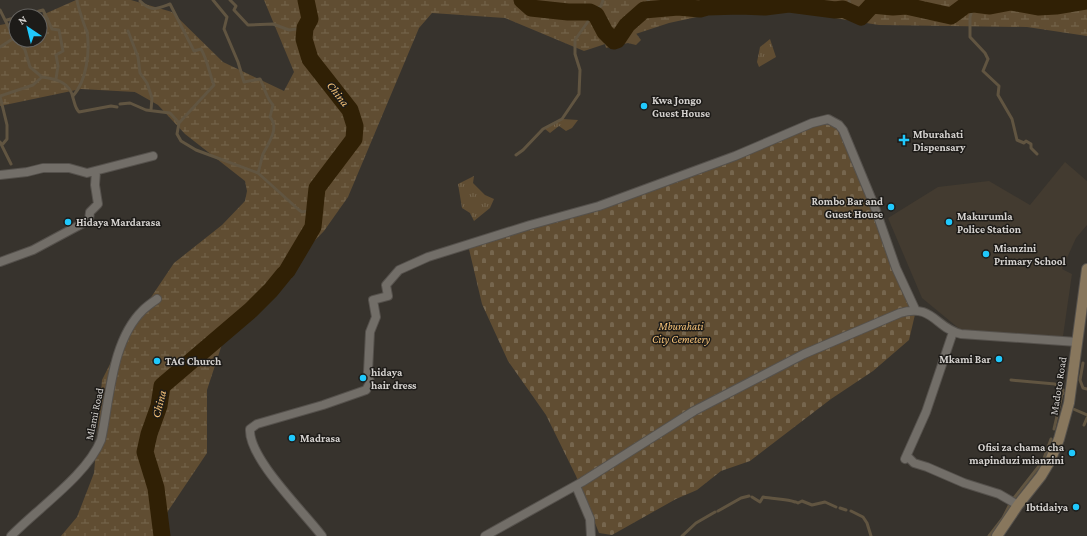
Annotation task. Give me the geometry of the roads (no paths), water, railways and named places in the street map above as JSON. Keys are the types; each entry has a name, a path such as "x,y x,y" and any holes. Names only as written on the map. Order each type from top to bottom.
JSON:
{"main road":[{"name":"Madoto Road","path":"998,536 1018,505 1041,476 1050,461 1059,439 1069,403 1087,269"}],"street":[{"path":"322,536 261,461 250,437 250,429 257,424 324,405 366,390 370,383 368,372 370,332 376,317 373,300 388,296 386,285 398,270 428,257 522,227 599,206 735,156 812,123 828,119 839,124 843,130 874,205 896,268 915,309"},
{"path":"0,175 43,168 69,168 87,173 153,156"},
{"path":"0,262 33,250 89,220 90,212 98,204 95,185 96,171"},
{"name":"Mlami Road","path":"11,536 62,489 97,451 101,440 120,347 137,317 157,298"},
{"path":"485,536 576,486 694,410 804,354 900,313 915,309 932,316 953,332 1019,340 1077,342"},
{"path":"953,332 926,412 905,459 907,456 914,463 928,467 964,483 999,494 1018,505"},
{"path":"576,486 590,519 591,536"}],"waterway":[{"path":"73,96 82,82 88,57 87,31 77,0"},
{"path":"213,0 227,17 224,29 238,62 244,82 260,79 267,96 273,105 270,117 274,126 272,136 263,154 258,173"},
{"path":"230,0 236,6 234,10 248,25 273,24 289,30 305,28"},
{"name":"China","path":"287,271 313,227 317,188 354,139 355,126 350,110 310,59 304,39 305,28 310,19 306,0"},
{"name":"China","path":"522,0 531,8 568,12 590,12 596,15 605,32 614,41 617,40 627,25 644,10 678,7"},
{"path":"590,12 601,6 603,0"},
{"path":"648,0 651,8"},
{"name":"China","path":"674,0 677,7"},
{"name":"China","path":"706,0 707,7"},
{"name":"China","path":"765,0 765,7"},
{"path":"849,0 850,10"},
{"name":"China","path":"877,0 879,4"},
{"name":"China","path":"906,0 906,6"},
{"name":"China","path":"999,0 999,5"},
{"path":"140,1 147,7 151,8 170,4 194,51 201,49 207,62 214,85 179,123"},
{"name":"China","path":"678,7 700,9 707,7 765,7 789,4 835,10 843,9 861,17 872,5 893,7 906,6 951,16 966,5 974,4 990,6 1011,2 1038,7 1087,1"},
{"path":"974,4 970,17 970,37 985,53 988,59 983,71 999,86 998,95 1012,119 1017,140 1024,143 1026,141 1031,144 1031,148 1037,154"},
{"path":"0,10 14,38 0,47"},
{"path":"7,20 43,10 52,29 59,30 63,51 56,55 58,66 56,79"},
{"path":"516,155 523,150 543,129 562,119 579,94 580,70 575,54 575,40 589,20 596,15"},
{"path":"128,31 138,57 140,73 147,83 152,98 151,110"},
{"path":"24,48 30,67 42,77"},
{"path":"2,145 7,139 7,125 0,96 33,85 42,77 57,80 66,85 69,88 79,112 111,106 117,107"},
{"path":"120,104 130,103 146,110 170,113 179,123 177,134 181,141 196,150 258,173 302,212 314,210"},
{"path":"0,142 11,164"},
{"name":"China","path":"162,536 156,488 145,452 149,434 159,406 162,386 251,310 271,290 284,274"},
{"path":"1083,363 1080,380 1083,388 1087,389"},
{"path":"1011,380 1055,384 1065,394"},
{"path":"1054,429 1063,390"},
{"path":"1071,408 1087,415"},
{"path":"1084,425 1087,418"},
{"path":"1014,498 1043,461 1051,439"},
{"path":"718,511 741,498 749,496"},
{"path":"752,497 760,502 763,497 795,502"},
{"path":"796,502 798,503 802,501 812,505 825,502 836,507"},
{"path":"989,536 1003,518 1010,504"},
{"path":"840,508 846,510"},
{"path":"851,511 863,517 867,523"},
{"path":"682,536 696,523 715,512"},
{"path":"867,523 871,536"}],"place":[{"name":"Kwa Jongo Guest House","path":"644,106"},
{"name":"Mburahati Dispensary","path":"904,140"},
{"name":"Rombo Bar and Guest House","path":"891,207"},
{"name":"Hidaya Mardarasa","path":"68,222"},
{"name":"Makurumla Police Station","path":"949,222"},
{"name":"Mianzini Primary School","path":"986,254"},
{"name":"Mkami Bar","path":"999,359"},
{"name":"TAG Church","path":"157,361"},
{"name":"hidaya hair dress","path":"363,378"},
{"name":"Madrasa","path":"292,438"},
{"name":"Ofisi za chama cha mapinduzi mianzini","path":"1072,453"},
{"name":"Ibtidaiya","path":"1076,507"}],"park label":[{"name":"Mburahati City Cemetery","path":"681,332"}]}
